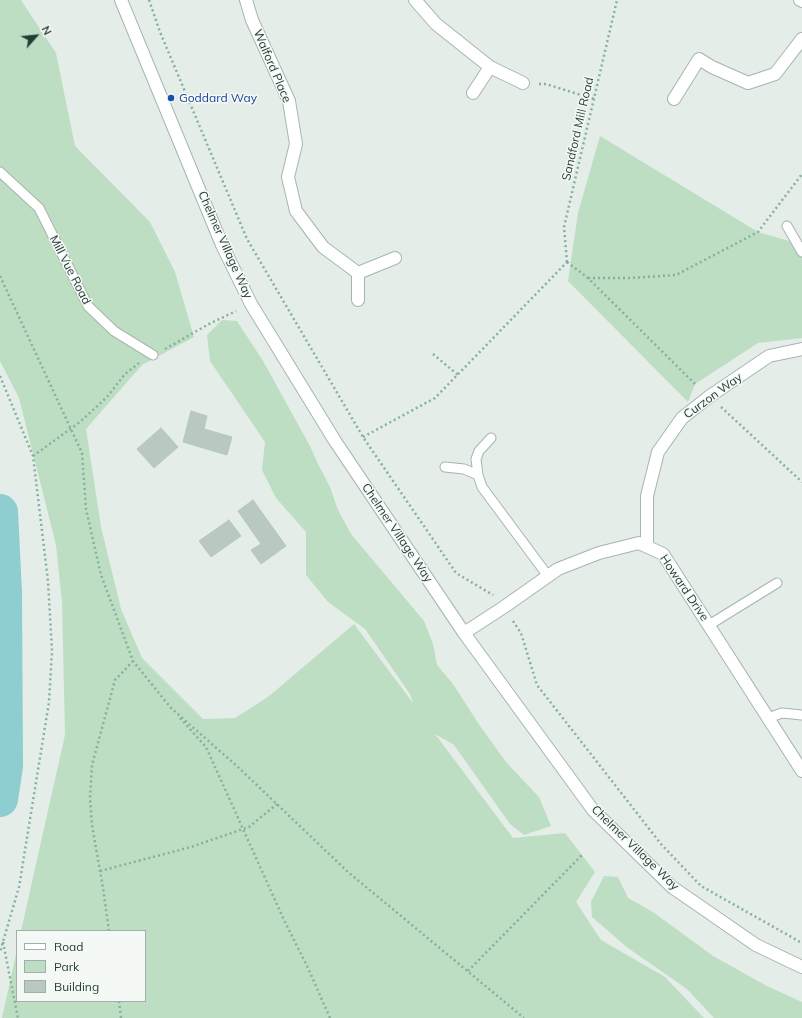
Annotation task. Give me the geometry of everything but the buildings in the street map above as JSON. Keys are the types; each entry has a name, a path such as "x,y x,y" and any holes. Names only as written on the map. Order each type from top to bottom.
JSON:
{"street":[{"name":"Chelmer Village Way","path":"121,0 222,245 251,304 334,441 464,633 593,810 672,887 756,945 802,966"},
{"name":"Walford Place","path":"246,0 252,20 289,101 296,144 288,177 296,211 324,247 358,273"},
{"path":"415,0 436,24 490,67 523,83"},
{"path":"674,100 699,59 712,67 748,83 775,74 802,39"},
{"path":"473,93 490,67"},
{"path":"358,300 358,273 395,258"},
{"name":"Curzon Way","path":"647,546 647,496 658,452 682,418 710,396 769,356 802,349"},
{"name":"Howard Drive","path":"464,633 558,569 599,553 639,543 647,546 663,554 710,625 802,771"}],"lane":[{"name":"Mill Vue Road","path":"0,172 39,208 88,306 114,331 153,355"},
{"path":"788,226 802,252"},
{"path":"491,438 479,451 476,459 478,476 482,487 548,576"},
{"path":"445,467 464,468 478,476"},
{"path":"710,625 777,583"},
{"path":"768,718 782,713 802,715"}],"path":[{"path":"149,0 160,32 247,239 363,437 456,573 492,594 504,607 520,633 537,685 661,844 701,886 802,943"},
{"name":"Sandford Mill Road","path":"567,262 564,227 617,0"},
{"path":"523,83 546,84 594,99"},
{"path":"588,278 631,278 676,275 758,232 802,174"},
{"path":"363,437 435,398 567,262 588,278 695,384 710,396 739,425 802,482"},
{"path":"0,276 82,453 86,510 101,575 133,661 171,708 206,747 330,1018"},
{"path":"33,456 80,422 107,397 125,374 143,360 209,324 251,304"},
{"path":"434,354 458,375"},
{"path":"0,376 33,456 48,581 52,651 50,694 19,887 0,952"},
{"path":"109,930 92,825 90,798 92,765 115,680 133,661"},
{"path":"171,708 240,768 348,872 524,1018"},
{"path":"100,871 191,847 249,827 277,804"},
{"path":"468,971 582,855"},
{"path":"3,941 18,1018"},
{"path":"119,1002 121,1018"}],"green space":[{"path":"0,0 21,0 56,53 75,146 150,222 175,272 194,337 142,365 86,429 101,527 121,609 142,658 203,719 235,718 268,697 354,624 413,703 410,694 365,629 328,602 306,575 306,532 276,498 262,470 265,442 210,361 207,335 222,320 237,321 263,361 310,446 330,487 338,510 351,534 424,621 433,644 437,665 453,684 480,726 506,762 539,797 551,826 524,835 510,824 454,745 435,734 513,838 565,833 595,872 576,902 601,940 665,977 704,1018 2,1018 16,955 16,1002 146,1002 146,930 21,930 65,735 62,602 56,545 19,398 0,361"},
{"path":"600,136 758,232 796,243 802,257 802,338 758,343 695,384 688,402 568,281 578,213"},
{"path":"604,876 618,877 628,898 653,912 713,956 767,986 802,1002 802,1018 714,1018 687,989 628,948 592,917 591,902"}],"waterway":[{"path":"0,512 4,593 5,766 0,799"}],"place":[{"name":"Goddard Way","path":"171,98"}]}
